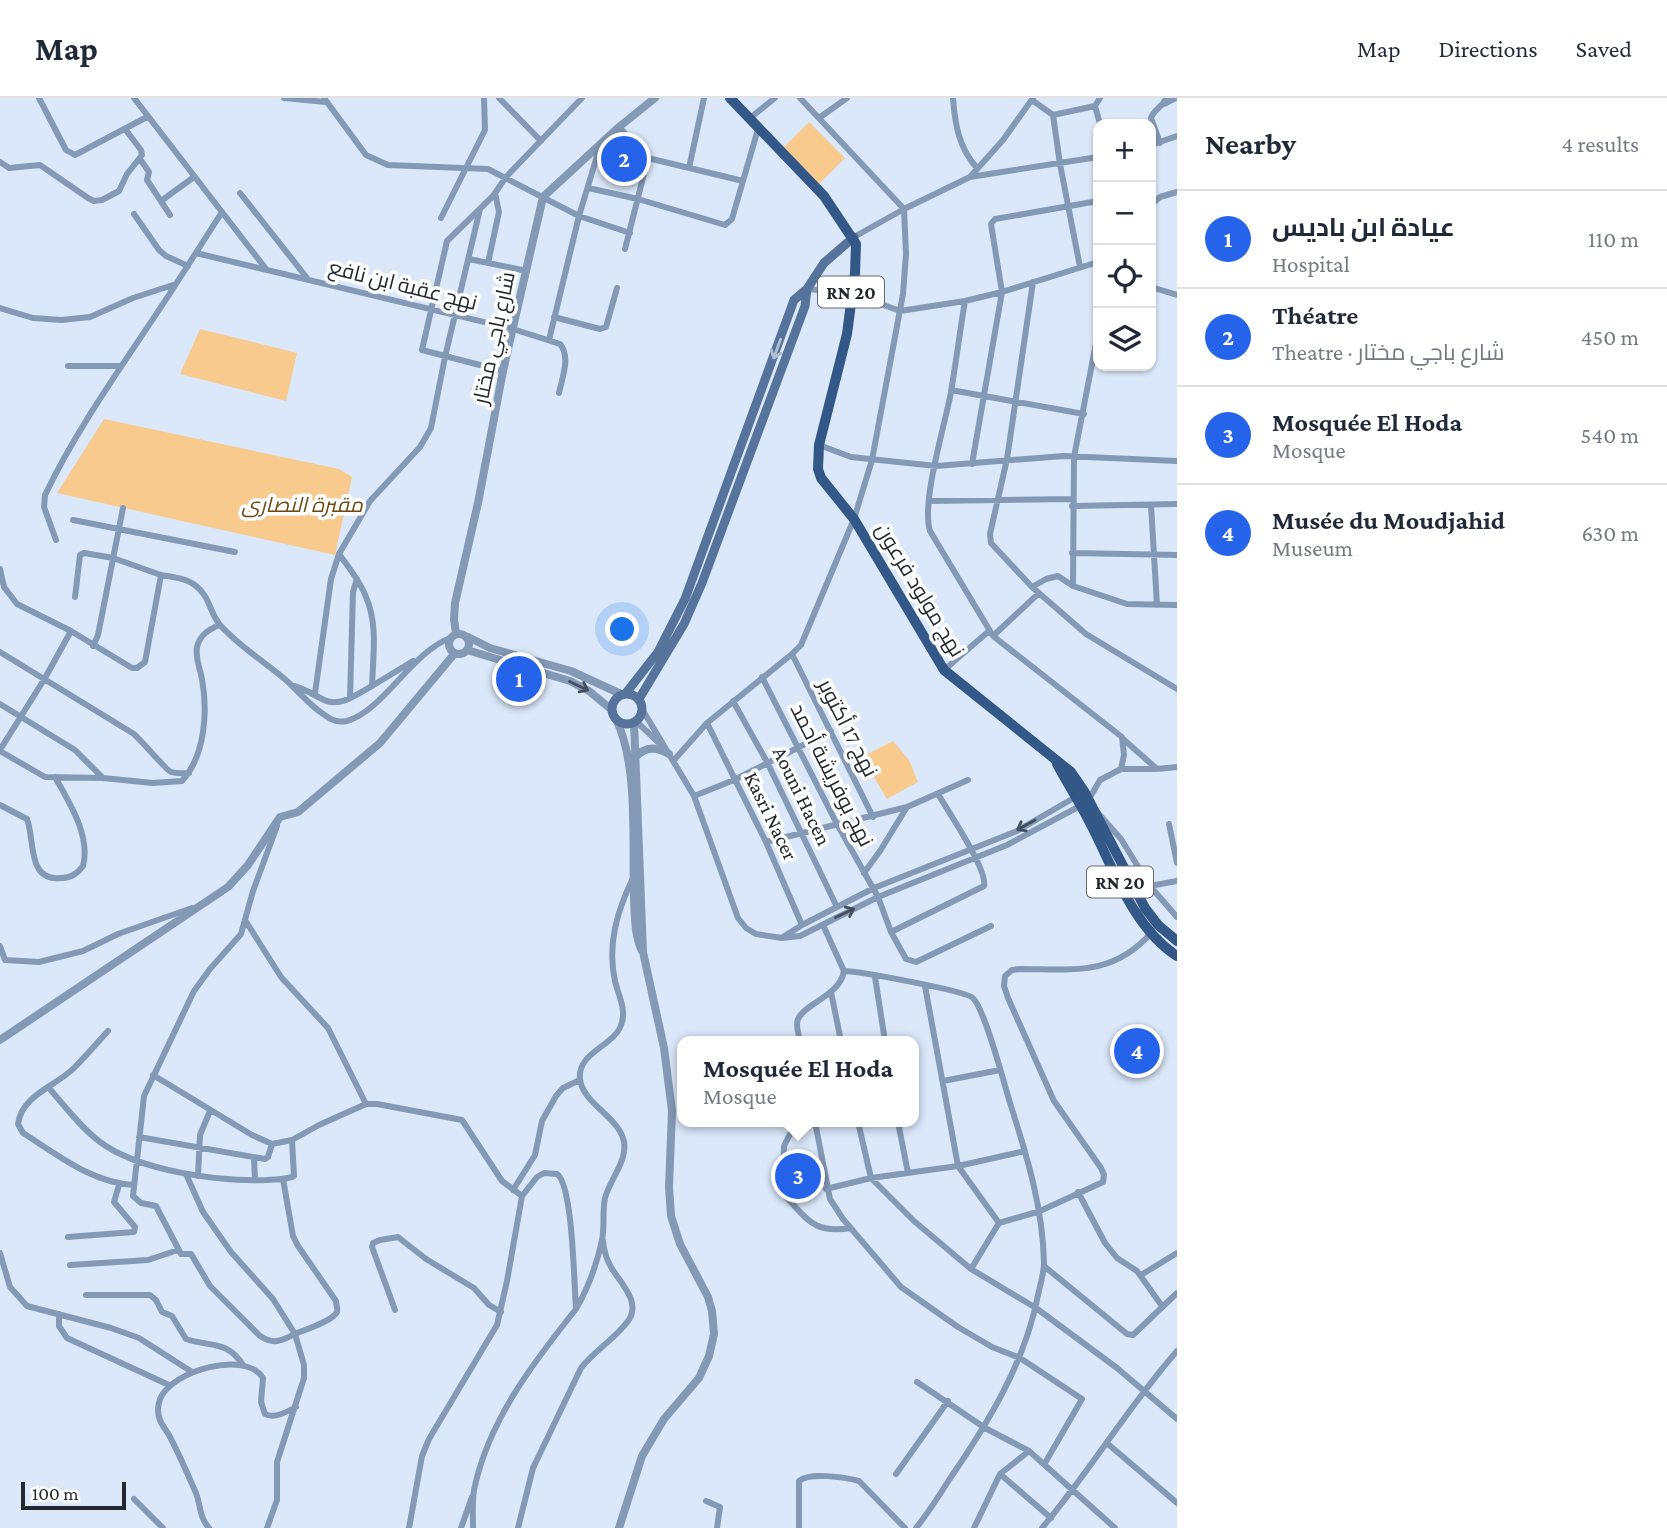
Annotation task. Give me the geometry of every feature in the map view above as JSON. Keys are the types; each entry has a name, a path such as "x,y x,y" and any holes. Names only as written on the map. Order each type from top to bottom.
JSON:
{"main road":[{"path":"730,98 824,196 854,237 824,263 807,289 794,300 685,599 658,652 624,694 613,702 614,715 625,724 635,722 642,709 639,699 684,624 702,583 805,306 807,289"},
{"name":"RN 20","path":"854,237 855,273 845,344 819,445 818,469 821,478 854,519"},
{"name":"نهج مولود فرعون","path":"854,519 944,670 1071,772 1086,798"},
{"path":"624,694 639,699"},
{"name":"RN 20","path":"1086,798 1154,929 1177,956"},
{"name":"RN 20","path":"1154,929 1177,941"}],"street":[{"path":"39,98 66,150 75,155 147,117"},
{"path":"135,98 268,271"},
{"path":"284,98 325,100 366,155 375,162 388,166 488,169 579,216 630,233"},
{"path":"441,218 485,130 484,98"},
{"path":"499,98 541,141"},
{"path":"503,371 422,350 447,241 583,98"},
{"path":"543,197 619,127 655,98"},
{"path":"689,168 704,98"},
{"path":"750,118 775,98"},
{"path":"670,755 801,645 854,519 872,460 900,311 906,254 904,209 800,98"},
{"path":"820,118 847,98"},
{"path":"953,98 956,132 967,156 977,168"},
{"path":"1053,115 1095,106 1100,98"},
{"path":"1160,143 1152,114 1165,101 1176,98"},
{"path":"970,177 1003,140 1033,99 1053,115 1080,267"},
{"path":"1095,106 1099,119"},
{"path":"619,127 648,158 743,181"},
{"path":"0,162 8,168 40,165 88,198 97,201 119,191 127,174 140,159 141,150 125,129"},
{"path":"588,188 725,225 732,219 758,129"},
{"path":"1156,144 1177,136"},
{"path":"559,393 565,351 560,344 549,341 579,216 601,144"},
{"path":"625,249 648,158"},
{"path":"854,237 970,177 1093,158"},
{"path":"140,159 149,172 147,180 170,215"},
{"path":"161,201 194,177"},
{"path":"488,263 499,212 495,192"},
{"path":"1156,201 1177,192"},
{"path":"240,193 307,278"},
{"name":"شارع باجي مختار","path":"453,636 455,603 478,503 503,371 543,197"},
{"path":"972,464 1002,292 991,226 993,221 1093,202"},
{"path":"315,693 331,579 339,554 370,502 420,447 432,428 445,357 480,209"},
{"path":"56,540 44,507 45,495 119,366 222,212"},
{"path":"134,214 166,257 188,266"},
{"name":"نهج عقبة ابن نافع","path":"196,253 307,278 549,341"},
{"path":"469,259 527,271"},
{"path":"807,289 851,293 900,311 1002,292 1093,263"},
{"path":"1033,282 1007,459 990,534 991,543 1032,587 1086,634 1177,689"},
{"path":"0,308 33,317 61,320 90,317 133,298 176,284"},
{"path":"554,317 600,328 606,327 617,288"},
{"path":"1156,289 1177,295"},
{"path":"965,301 929,501 928,523 935,541 991,634 1122,737 1157,768"},
{"path":"1073,586 1074,457 1093,362"},
{"path":"68,366 119,366"},
{"path":"951,390 983,398 1084,414"},
{"path":"819,445 851,457 936,466 1007,459 1074,457 1177,461"},
{"path":"929,501 1177,504"},
{"path":"1151,505 1157,605"},
{"path":"93,646 123,508"},
{"path":"72,520 235,552"},
{"path":"75,597 80,555 88,552 195,584 205,596 219,625 325,715 337,722 358,715 374,703 421,656"},
{"path":"1072,553 1177,555"},
{"path":"339,554 366,597 373,625 372,686"},
{"path":"0,569 4,587 18,604 71,631 127,667 137,668 145,662 161,575"},
{"path":"1032,587 1055,576 1073,586 1128,604 1177,606"},
{"path":"350,698 353,592 357,579"},
{"path":"944,670 1039,593"},
{"path":"71,631 0,751 45,777 175,783 182,782 190,772 197,757 204,726 205,702 202,674 196,655 198,646 207,631 219,625"},
{"path":"287,681 295,687 315,693 327,702 350,698 453,636 463,634 490,648 571,671 624,694"},
{"path":"453,636 450,648 461,654 470,644 468,637"},
{"path":"461,1528 489,1443 514,1393 576,1309 588,1288 602,1239 605,1197 623,1157 625,1145 621,1132 586,1093 580,1080 580,1070 585,1061 618,1032 623,1020 613,968 612,945 621,904 636,875 629,772 624,740 614,715 589,691 570,681 467,650"},
{"path":"0,652 134,734 150,747 166,770 173,773 190,772"},
{"path":"0,1040 228,887 239,877 280,817 298,812 366,757 455,653"},
{"name":"نهج 17 أكتوبر","path":"792,654 873,817"},
{"name":"نهج بوفريشة أحمد","path":"762,677 836,824 874,888 891,932 906,959 916,962 992,926"},
{"name":"Aouni Hacen","path":"733,701 767,762 837,907"},
{"path":"0,704 75,750 103,778"},
{"path":"642,709 694,796 738,918 756,934 782,938 800,936 878,897 1007,845 1086,798 1100,780 1121,769 1177,767"},
{"path":"635,722 670,755"},
{"path":"618,1528 642,1457 664,1419 699,1378 709,1356 714,1334 708,1297 680,1244 671,1216 670,1090 662,1035 636,930 635,722"},
{"name":"Kasri Nacer","path":"707,723 766,842 802,925"},
{"path":"694,796 734,780 831,731"},
{"path":"1121,769 1124,755 1122,737"},
{"path":"635,759 641,752 652,748 670,755"},
{"path":"0,805 27,819 33,855 44,876 58,879 74,876 83,866 84,842 71,807 55,778"},
{"path":"766,842 907,807 968,780"},
{"path":"891,932 982,889 985,882 975,857 938,794"},
{"path":"782,938 874,888 1017,831 1086,798"},
{"path":"1086,798 1121,839 1150,887 1177,917"},
{"path":"864,873 907,807"},
{"path":"280,817 253,891 241,934 209,969 194,991 144,1096 133,1196 136,1200 156,1206 181,1254 191,1254 210,1286 260,1336 277,1343 329,1320 337,1312 336,1300 293,1236 283,1179"},
{"path":"1169,824 1177,863"},
{"path":"1150,887 1177,881"},
{"path":"0,946 2,960 39,962 83,951 118,934 194,908"},
{"path":"245,920 281,978 328,1028 366,1104"},
{"path":"799,1036 799,1017 831,992 843,978 844,971 823,925"},
{"path":"971,1269 999,1223 1040,1211 1102,1182 1103,1173 1054,1101 1007,998 1005,976 1012,970 1019,969 1083,970 1102,966 1141,944 1154,929"},
{"path":"844,971 859,971 876,977 959,992 973,998 1000,1070 1040,1211 1044,1266 1036,1308 1020,1358 985,1428 920,1527"},
{"path":"876,977 884,1036"},
{"path":"925,986 958,1166 999,1223"},
{"path":"831,992 840,1036"},
{"path":"108,1031 74,1068 31,1099 18,1119 19,1129 103,1181 134,1185"},
{"path":"943,1081 1000,1070"},
{"path":"153,1075 251,1135 272,1144 292,1140 366,1104 462,1120 502,1181 522,1196"},
{"path":"513,1190 535,1155 542,1121 556,1096 563,1088 580,1080"},
{"path":"48,1087 100,1142 136,1160 186,1174 229,1180 290,1178 294,1174 292,1140"},
{"path":"198,1176 200,1135 210,1111"},
{"path":"794,1127 784,1146 783,1194 824,1230 851,1228"},
{"path":"816,1127 830,1199 901,1287 958,1327 992,1347 1020,1358 1082,1399 1045,1463"},
{"path":"859,1127 870,1178 914,1221 971,1269 1036,1308 1117,1368 1177,1419"},
{"path":"899,1127 908,1173"},
{"path":"139,1137 254,1158 268,1157 272,1144"},
{"path":"826,1189 870,1178 958,1166 1025,1151"},
{"path":"254,1158 255,1180"},
{"path":"410,1528 422,1456 429,1438 496,1325 522,1196 531,1182 540,1175 553,1173 562,1177 569,1206 576,1309"},
{"path":"186,1174 210,1222 231,1252 273,1299 295,1334 304,1366 304,1378 296,1407 277,1462 277,1500 267,1528"},
{"path":"68,1237 134,1232 131,1219 114,1202 119,1185"},
{"path":"1078,1192 1105,1243 1117,1258 1141,1275 1142,1281 1162,1306"},
{"path":"395,1310 372,1247 380,1240 394,1237 474,1288 489,1305 500,1312"},
{"path":"518,1528 533,1468 581,1368 591,1355 630,1319 630,1295 605,1256 602,1239"},
{"path":"70,1265 148,1260 178,1250"},
{"path":"0,1253 10,1287 26,1306 139,1338 192,1372"},
{"path":"1141,1275 1177,1253"},
{"path":"1044,1266 1128,1334 1138,1334 1177,1293"},
{"path":"86,1295 150,1295 162,1312 172,1316 186,1339 223,1346 243,1365"},
{"path":"59,1314 60,1326 67,1338 169,1385"},
{"path":"1042,1528 1108,1444 1143,1390 1177,1351"},
{"path":"209,1528 200,1516 197,1495 160,1420 159,1401 169,1385 192,1372 218,1366 243,1365 255,1369 263,1378 261,1402 265,1414 276,1415 296,1407"},
{"path":"917,1382 985,1428 1029,1451 1115,1528"},
{"path":"896,1474 948,1401"},
{"path":"1108,1444 1177,1503"},
{"path":"974,1528 1000,1474 1029,1451"},
{"path":"1000,1474 1051,1518"},
{"path":"799,1528 799,1481 806,1476 859,1481 905,1528"},
{"path":"473,1528 474,1491"},
{"path":"134,1499 163,1528"},
{"path":"706,1501 720,1507 717,1528"}],"green space":[{"path":"809,122 845,158 819,184 783,148"},
{"path":"200,329 297,353 286,401 180,374"},
{"name":"مقبرة النصارى","path":"104,419 339,469 352,477 335,555 57,493"},
{"path":"893,741 909,760 918,782 887,799 862,757"}],"place":[{"name":"Théatre","path":"624,159"},
{"name":"عيادة ابن باديس","path":"519,679"},
{"name":"Musée du Moudjahid","path":"1137,1051"},
{"name":"Mosquée El Hoda","path":"798,1176"}]}
